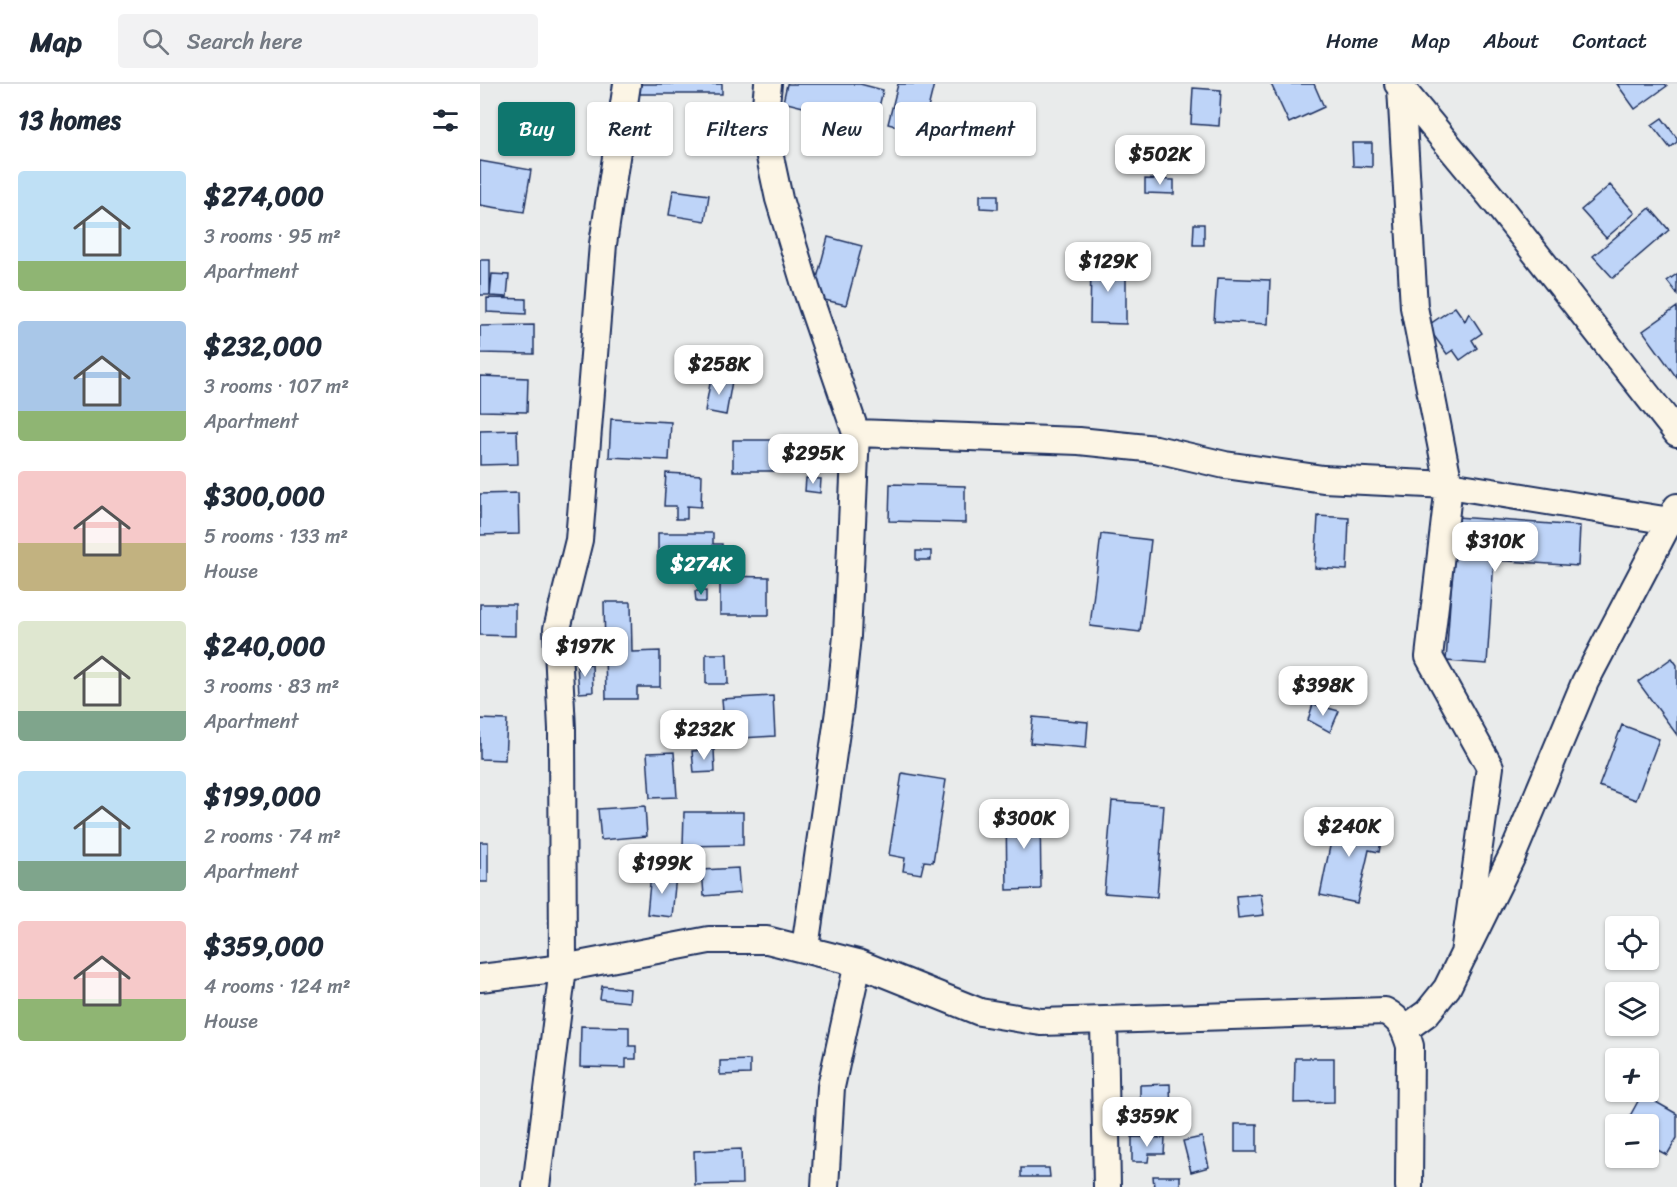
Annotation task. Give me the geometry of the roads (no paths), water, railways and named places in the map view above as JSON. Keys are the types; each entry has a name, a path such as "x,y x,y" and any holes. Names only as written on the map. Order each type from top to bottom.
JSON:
{"street":[{"path":"536,1187 563,968 562,729 557,629 579,540 603,244 627,84"},
{"path":"768,84 765,114 770,157 779,199 807,291 856,433 847,636 842,692 805,948"},
{"path":"1400,86 1497,204 1677,433"},
{"path":"1400,86 1414,307 1449,485 1429,657 1490,766 1464,954"},
{"path":"856,433 1079,441 1156,449 1225,465 1323,479 1449,485 1673,514 1585,682 1513,854 1447,988 1427,1012 1405,1029"},
{"path":"480,978 563,968 709,940 767,940 858,963 980,1012 1041,1022 1104,1022 1385,1011 1398,1018 1405,1029 1410,1046 1409,1187"},
{"path":"825,1187 831,1087 858,963"},
{"path":"1104,1022 1107,1187"}]}
